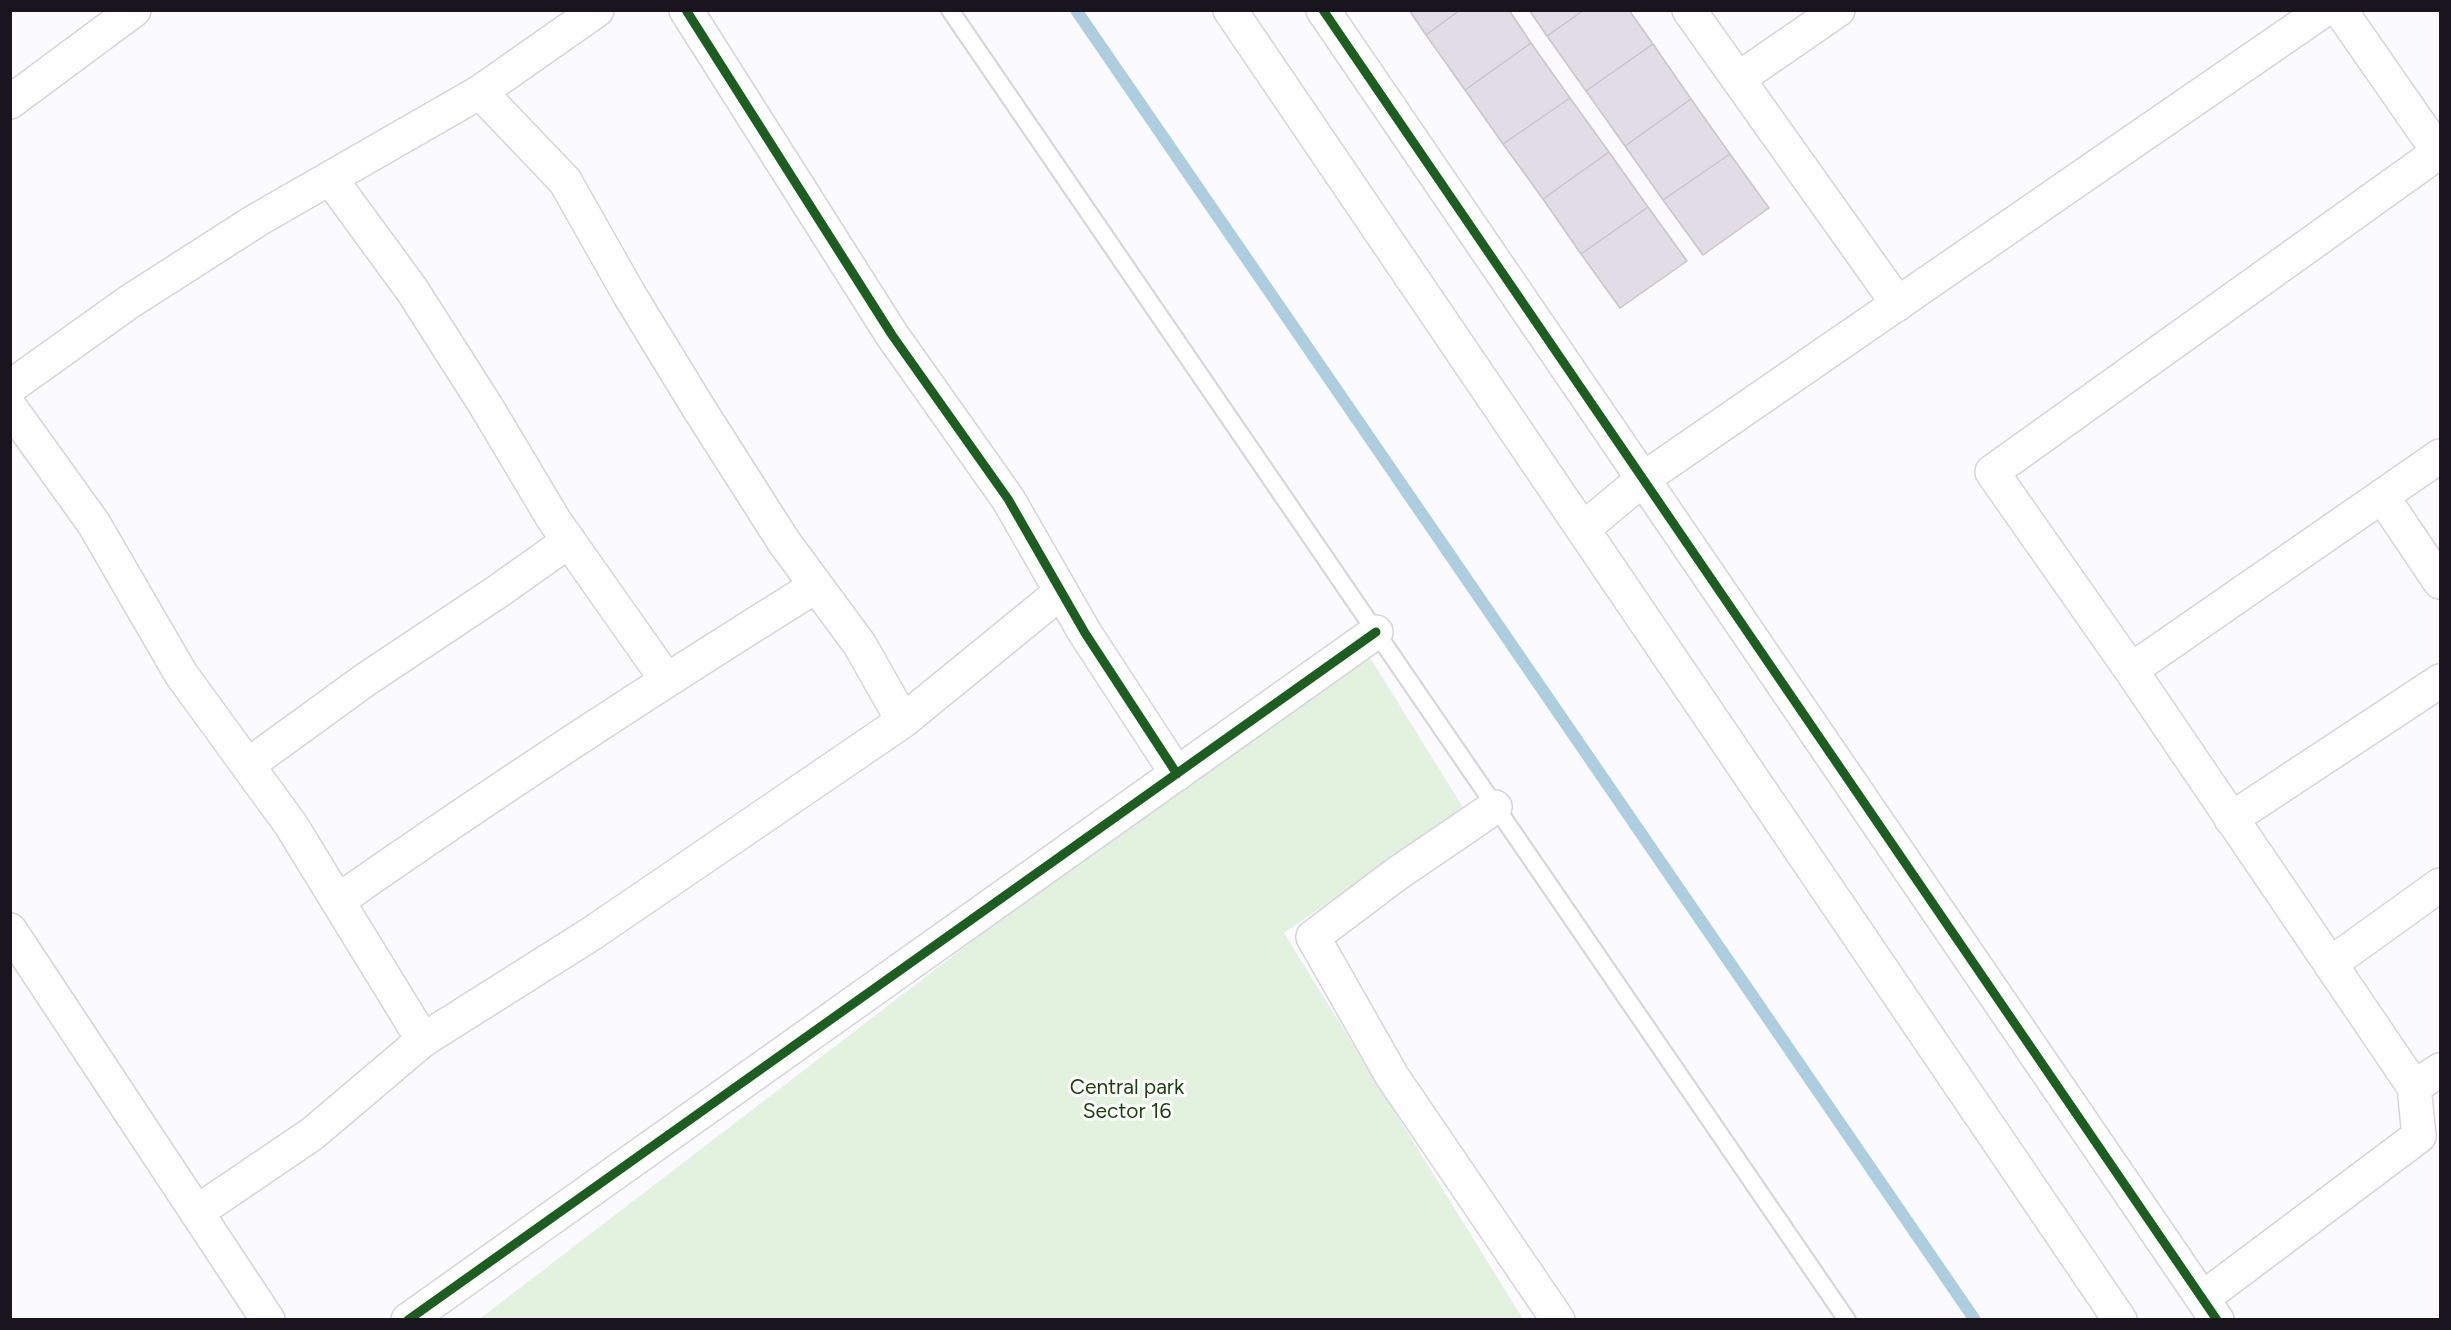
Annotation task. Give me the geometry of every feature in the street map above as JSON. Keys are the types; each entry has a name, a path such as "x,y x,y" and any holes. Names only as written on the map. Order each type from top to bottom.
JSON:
{"street":[{"path":"10,102 134,10"},
{"path":"10,387 129,302 257,220 480,92 597,10"},
{"path":"686,10 892,335 1008,499 1085,633 1177,774"},
{"path":"1230,10 2120,1320"},
{"path":"1323,10 2210,1309 2419,1136 2427,1079 2330,964 2131,670 1992,472 2440,153 2340,10"},
{"path":"1689,10 1898,304"},
{"path":"1738,79 1838,10"},
{"path":"1583,529 1643,479 2325,10"},
{"path":"480,92 565,181 628,294 784,542 860,645 903,721"},
{"path":"330,178 412,290 486,406 554,520 666,679"},
{"path":"10,407 94,524 181,674 291,825 423,1040"},
{"path":"2131,670 2440,456"},
{"path":"2382,496 2440,582"},
{"path":"248,765 365,680 569,541"},
{"path":"339,900 443,827 666,679 816,586"},
{"path":"197,1212 312,1134 423,1040 591,934 903,721 1061,592"},
{"path":"408,1320 1376,632"},
{"path":"2231,819 2440,681"},
{"path":"1495,807 1398,873 1313,937 1392,1076 1558,1320"},
{"path":"2330,964 2440,885"},
{"path":"10,930 268,1320"}],"lane":[{"path":"950,10 1847,1320"}],"green space":[{"name":"Central park Sector 16","path":"1361,643 1464,809 1284,933 1523,1319 478,1320"}],"building":[{"path":"1409,10 1460,10 1426,35"},
{"path":"1460,10 1509,10 1531,43 1465,90 1426,35"},
{"path":"1529,10 1584,10 1547,36"},
{"path":"1584,10 1629,10 1653,44 1586,91 1547,36"},
{"path":"1531,43 1570,98 1503,144 1465,90"},
{"path":"1653,44 1691,99 1625,146 1586,91"},
{"path":"1570,98 1609,152 1543,199 1503,144"},
{"path":"1691,99 1730,154 1663,200 1625,146"},
{"path":"1609,152 1648,207 1581,254 1543,199"},
{"path":"1730,154 1769,208 1703,255 1663,200"},
{"path":"1648,207 1687,261 1620,308 1581,254"}],"waterway":[{"path":"1076,10 1975,1320"}],"cycle path":[{"path":"686,10 892,335 1008,499 1085,633 1177,774"},
{"path":"1323,10 2217,1320"},
{"path":"408,1320 1376,632"}]}
